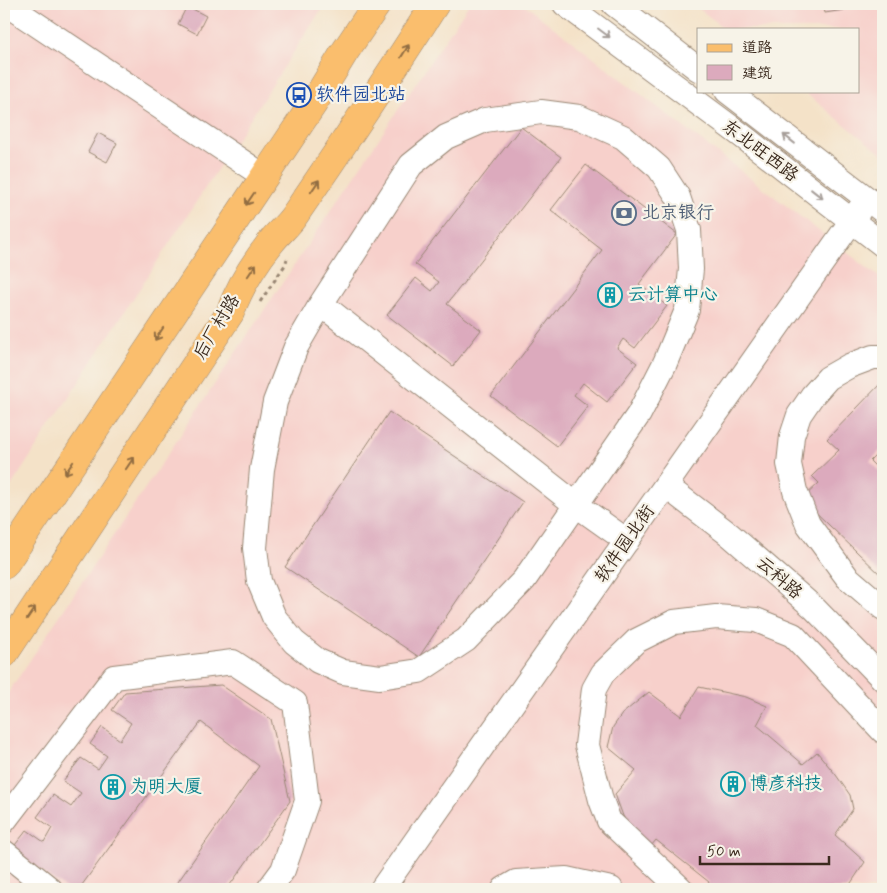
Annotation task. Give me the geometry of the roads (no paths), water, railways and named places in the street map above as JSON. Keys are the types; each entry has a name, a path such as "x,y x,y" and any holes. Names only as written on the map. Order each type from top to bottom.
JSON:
{"main road":[{"path":"4,565 265,176 377,4"},
{"name":"后厂村路","path":"4,654 230,313 236,295 272,240 287,226 381,89 435,4"}],"street":[{"path":"6,4 265,176"},
{"name":"东北旺西路","path":"565,4 883,245"},
{"path":"614,4 697,68"},
{"name":"东北旺西路","path":"728,92 875,205"},
{"path":"541,112 580,117 623,137 660,168 678,197 689,230 691,269 687,310 665,363 639,414 575,504 524,580 466,640 419,671 380,677 343,672 318,661 294,642 274,617 259,581 255,548 262,470 275,402 296,347 321,304 411,165 446,137 485,120 541,112"},
{"name":"软件园北街","path":"382,889 852,220 875,205"},
{"path":"321,304 575,504 628,541"},
{"path":"883,357 873,357 849,366 828,378 812,396 799,416 792,436 790,464 795,491 808,524 847,577 883,608"},
{"name":"云科路","path":"666,486 730,535 807,602 883,679"},
{"path":"681,889 609,821 601,800 587,745 594,689 603,673 636,640 674,622 716,617 756,620 792,635 883,731"},
{"path":"4,821 114,677 233,662 295,703 307,801 283,870 269,889"},
{"path":"4,852 50,889"},
{"path":"504,889 516,882 566,879 611,889"}],"place":[{"name":"软件园北站","path":"299,95"},
{"name":"北京银行","path":"624,213"},
{"name":"云计算中心","path":"610,295"},
{"name":"博彦科技","path":"733,784"},
{"name":"为明大厦","path":"113,787"}]}
